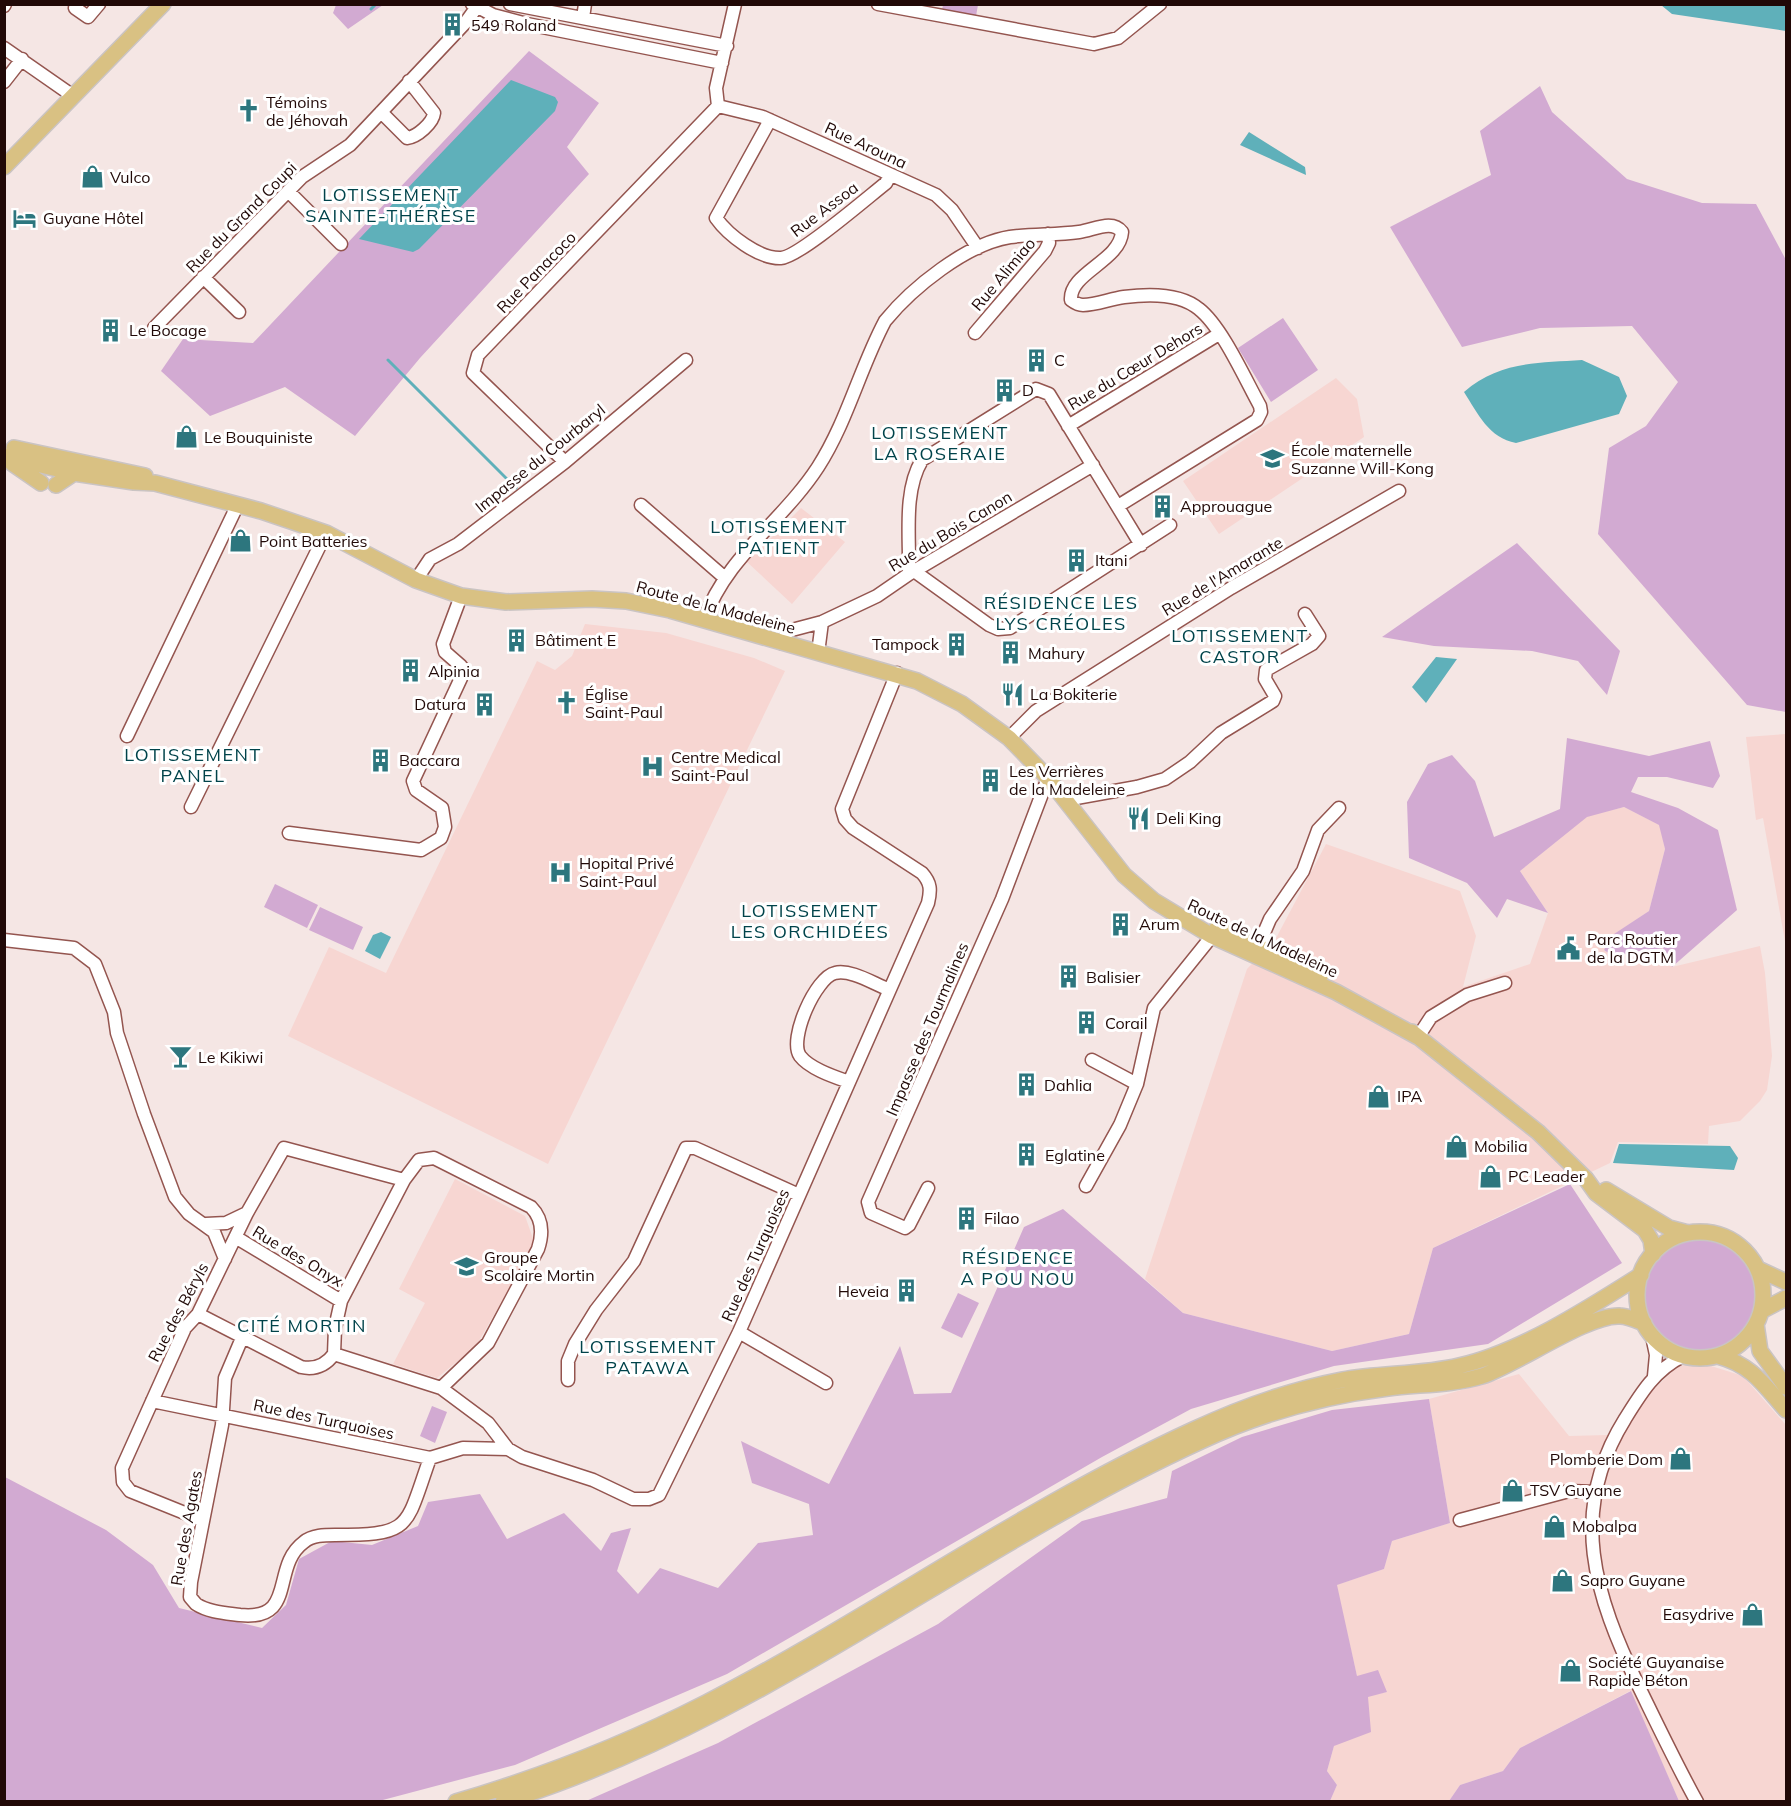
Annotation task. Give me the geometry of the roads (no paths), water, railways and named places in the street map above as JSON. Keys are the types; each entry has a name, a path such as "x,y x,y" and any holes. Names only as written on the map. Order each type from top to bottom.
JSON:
{"main road":[{"path":"4,167 163,4"},
{"name":"Route de la Madeleine","path":"4,446 142,474 155,483"},
{"path":"4,457 49,484 75,473"},
{"name":"Route de la Madeleine","path":"4,457 75,473 134,483 155,483 238,504 326,533 416,580 461,596 506,602 592,599 627,601 897,673 962,704 1009,738 1047,778 1124,875 1154,901 1212,936 1257,951"},
{"name":"Route de la Madeleine","path":"1107,853 1173,905 1418,1037 1481,1084 1538,1132 1586,1179 1596,1193 1645,1230 1651,1240 1653,1254"},
{"name":"Route de la Madeleine","path":"1586,1179 1669,1228 1688,1233"},
{"path":"1786,1298 1759,1318 1746,1338 1733,1349 1718,1356 1694,1358 1683,1356 1666,1348 1652,1336 1644,1323 1639,1307 1641,1275 1653,1254 1669,1241 1688,1233 1708,1233 1728,1238 1740,1246 1758,1269 1763,1290 1759,1318 1760,1351 1786,1387"},
{"path":"1758,1269 1786,1282"},
{"path":"456,1802 583,1758 707,1703 1010,1528 1117,1468 1194,1429 1283,1395 1340,1380 1458,1366 1487,1358 1516,1346 1641,1275"},
{"path":"503,1802 586,1772 718,1712 1125,1478 1239,1424 1331,1397 1480,1376 1516,1362 1586,1325 1606,1318 1621,1316 1644,1323"},
{"path":"1718,1356 1738,1362 1750,1370 1786,1410"}],"street":[{"path":"75,8 88,17 99,4"},
{"path":"510,4 727,46"},
{"path":"583,18 585,4"},
{"path":"718,106 716,88 735,4"},
{"path":"878,4 1094,44 1118,38 1160,4"},
{"path":"476,6 527,24 722,63"},
{"name":"Rue du Grand Coupi","path":"154,328 310,170 350,145 466,22 476,6"},
{"path":"4,48 73,96"},
{"path":"4,82 22,59"},
{"path":"381,112 407,138 412,138 431,122 434,113 409,81"},
{"name":"Rue Arouna","path":"718,106 770,120 941,198 978,248"},
{"name":"Rue Panacoco","path":"565,462 473,373 478,355 718,106"},
{"name":"Rue Assoa","path":"770,120 716,218 733,236 764,254 782,258 801,249 886,183 890,175"},
{"path":"288,191 341,244"},
{"path":"704,620 725,578 744,551 799,493 817,468 830,446 885,321 918,287 978,248 1009,237 1082,232 1110,225 1119,227 1122,232 1118,247 1076,285 1071,293 1071,300 1084,306 1124,297 1179,298 1197,307 1211,319 1260,406 1262,412 1257,420 1118,506"},
{"name":"Rue Alimiao","path":"975,333 1045,251 1049,243 1048,234"},
{"path":"203,277 239,312"},
{"name":"Rue du Cœur Dehors","path":"1068,426 1219,334"},
{"name":"Impasse du Courbaryl","path":"416,580 430,559 458,544 565,462 686,360"},
{"path":"1141,544 1049,394 1040,389 922,460 916,472 912,493 912,573 989,626 1003,630 1011,628 1141,544 1170,525"},
{"name":"Rue du Bois Canon","path":"781,643 788,631 822,622 877,596 1093,465"},
{"name":"Rue de l'Amarante","path":"1009,738 1036,711 1231,588 1399,491"},
{"path":"127,736 238,504"},
{"path":"641,505 725,578"},
{"path":"191,807 326,533"},
{"path":"289,833 422,850 441,838 445,827 442,808 416,790 414,781 461,678 461,666 445,652 443,644 461,596"},
{"path":"1065,800 1137,787 1165,779 1190,762 1221,733 1273,701 1275,696 1265,679 1266,670 1312,644 1319,636 1305,614"},
{"path":"818,652 822,622"},
{"name":"Rue des Turquoises","path":"152,1401 430,1458 471,1448 508,1449 522,1457 592,1480 626,1497 644,1500 662,1492 739,1332 888,989 928,903 931,892 928,880 922,873 853,828 845,819 842,809 897,673"},
{"name":"Impasse des Tourmalines","path":"928,1188 909,1225 905,1228 871,1213 868,1207 1002,899 1047,778"},
{"path":"1257,951 1270,919 1303,871 1318,830 1339,808"},
{"path":"1086,1186 1120,1125 1137,1084 1154,1008 1212,936"},
{"path":"4,940 74,948 95,964 114,1012 117,1033 175,1197 189,1214 206,1224 214,1232 225,1259"},
{"path":"849,1082 823,1071 803,1059 798,1052 797,1037 813,997 821,981 835,973 851,975 888,989"},
{"path":"1418,1037 1431,1017 1467,995 1505,983"},
{"path":"1092,1060 1137,1084"},
{"name":"Rue des Béryls","path":"202,1520 130,1491 123,1482 124,1462 185,1328 198,1314 237,1238 247,1213 284,1148 404,1180"},
{"path":"568,1380 568,1361 574,1344 596,1310 634,1262 685,1150 695,1148 799,1195"},
{"path":"198,1314 306,1368 321,1366 334,1354 335,1328 341,1301 404,1180 419,1160 434,1158 531,1207 541,1224 542,1233 538,1249 488,1342 441,1388"},
{"path":"206,1224 226,1223 247,1213"},
{"name":"Rue des Onyx","path":"237,1238 341,1301"},
{"path":"739,1332 826,1383"},
{"path":"1652,1336 1656,1355 1654,1376"},
{"name":"Rue des Agates","path":"242,1338 226,1372 223,1415 190,1582 192,1601 200,1607 214,1611 260,1616 269,1612 276,1605 290,1561 305,1540 326,1535 377,1535 393,1531 403,1524 410,1513 430,1458"},
{"path":"334,1354 441,1388 488,1423 508,1449"},
{"path":"1683,1356 1667,1364 1654,1376 1618,1430 1603,1463 1594,1492 1592,1556 1605,1609 1657,1725 1697,1802"},
{"path":"1460,1520 1569,1491 1594,1492"}],"water":[{"path":"1661,5 1786,5 1786,31 1672,14"},
{"path":"511,80 555,97 558,102 555,111 419,249 413,252 359,239"},
{"path":"1249,132 1305,167 1306,175 1240,145"},
{"path":"1582,360 1619,377 1627,396 1619,414 1516,443 1498,436 1491,430 1464,392 1491,374 1505,369 1535,363"},
{"path":"1436,657 1457,659 1426,703 1412,687"},
{"path":"381,932 391,937 380,959 365,951 373,935"},
{"path":"1619,1144 1730,1146 1738,1158 1734,1170 1613,1163"}],"waterway":[{"path":"371,9 376,4"},
{"path":"388,360 516,488"}],"place":[{"name":"549 Roland","path":"453,25"},
{"name":"Témoins de Jéhovah","path":"248,111"},
{"name":"Vulco","path":"92,177"},
{"name":"Guyane Hôtel","path":"25,218"},
{"name":"Le Bocage","path":"111,330"},
{"name":"C","path":"1036,360"},
{"name":"D","path":"1004,390"},
{"name":"Le Bouquiniste","path":"186,437"},
{"name":"École maternelle Suzanne Will-Kong","path":"1273,459"},
{"name":"Approuague","path":"1162,506"},
{"name":"Point Batteries","path":"241,541"},
{"name":"Itani","path":"1077,560"},
{"name":"Bâtiment E","path":"517,640"},
{"name":"Tampock","path":"957,644"},
{"name":"Mahury","path":"1010,653"},
{"name":"Alpinia","path":"410,671"},
{"name":"La Bokiterie","path":"1012,694"},
{"name":"Église Saint-Paul","path":"567,703"},
{"name":"Datura","path":"484,704"},
{"name":"Baccara","path":"381,760"},
{"name":"Centre Medical Saint-Paul","path":"653,766"},
{"name":"Les Verrières de la Madeleine","path":"991,780"},
{"name":"Deli King","path":"1138,818"},
{"name":"Hopital Privé Saint-Paul","path":"561,872"},
{"name":"Arum","path":"1121,924"},
{"name":"Parc Routier de la DGTM","path":"1569,948"},
{"name":"Balisier","path":"1068,977"},
{"name":"Corail","path":"1087,1023"},
{"name":"Le Kikiwi","path":"180,1057"},
{"name":"Dahlia","path":"1026,1085"},
{"name":"IPA","path":"1379,1096"},
{"name":"Mobilia","path":"1456,1146"},
{"name":"Eglatine","path":"1027,1155"},
{"name":"PC Leader","path":"1490,1176"},
{"name":"Filao","path":"966,1218"},
{"name":"Groupe Scolaire Mortin","path":"466,1266"},
{"name":"Heveia","path":"907,1291"},
{"name":"Plomberie Dom","path":"1681,1459"},
{"name":"TSV Guyane","path":"1512,1490"},
{"name":"Mobalpa","path":"1554,1526"},
{"name":"Sapro Guyane","path":"1562,1580"},
{"name":"Easydrive","path":"1752,1614"},
{"name":"Société Guyanaise Rapide Béton","path":"1570,1671"}],"district":[{"name":"LOTISSEMENT SAINTE-THÉRÈSE","path":"391,204"},
{"name":"LOTISSEMENT LA ROSERAIE","path":"940,442"},
{"name":"LOTISSEMENT PATIENT","path":"779,536"},
{"name":"RÉSIDENCE LES LYS CRÉOLES","path":"1061,612"},
{"name":"LOTISSEMENT CASTOR","path":"1240,645"},
{"name":"LOTISSEMENT PANEL","path":"193,764"},
{"name":"LOTISSEMENT LES ORCHIDÉES","path":"810,920"},
{"name":"RÉSIDENCE A POU NOU","path":"1018,1267"},
{"name":"CITÉ MORTIN","path":"302,1325"},
{"name":"LOTISSEMENT PATAWA","path":"648,1356"}]}
